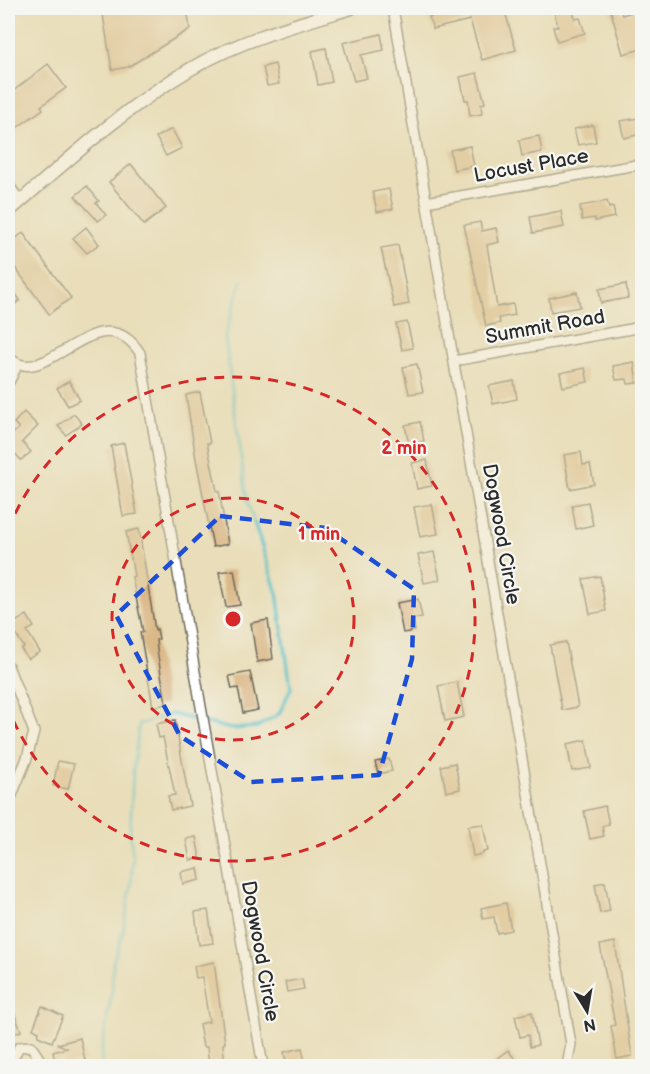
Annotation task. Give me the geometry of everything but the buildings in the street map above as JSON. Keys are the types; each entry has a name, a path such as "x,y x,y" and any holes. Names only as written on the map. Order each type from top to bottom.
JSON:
{"main road":[{"path":"8,212 131,108 195,66 269,33 351,8"}],"street":[{"name":"Dogwood Circle","path":"393,8 571,1044 567,1066"},
{"name":"Locust Place","path":"426,202 642,164"},
{"path":"8,184 20,201"},
{"name":"Summit Road","path":"454,361 642,327"},
{"name":"Dogwood Circle","path":"18,364 22,366 36,364 57,356 82,338 98,333 120,334 133,343 140,353 263,1066"},
{"path":"8,356 15,364 18,364 8,384"},
{"path":"8,666 34,732 27,758 8,805"},
{"path":"9,1066 19,1047 25,1045 31,1046 44,1066"}],"highlighted area":[{"path":"220,516 325,528 414,589 412,659 379,775 251,782 180,736 116,615"}],"waterway":[{"path":"102,1066 101,1054 112,991 113,963 123,932 131,885 133,856 130,834 133,770 139,724 172,714 231,729 257,727 279,714 291,688 277,593 247,500 225,337 241,282"}]}
